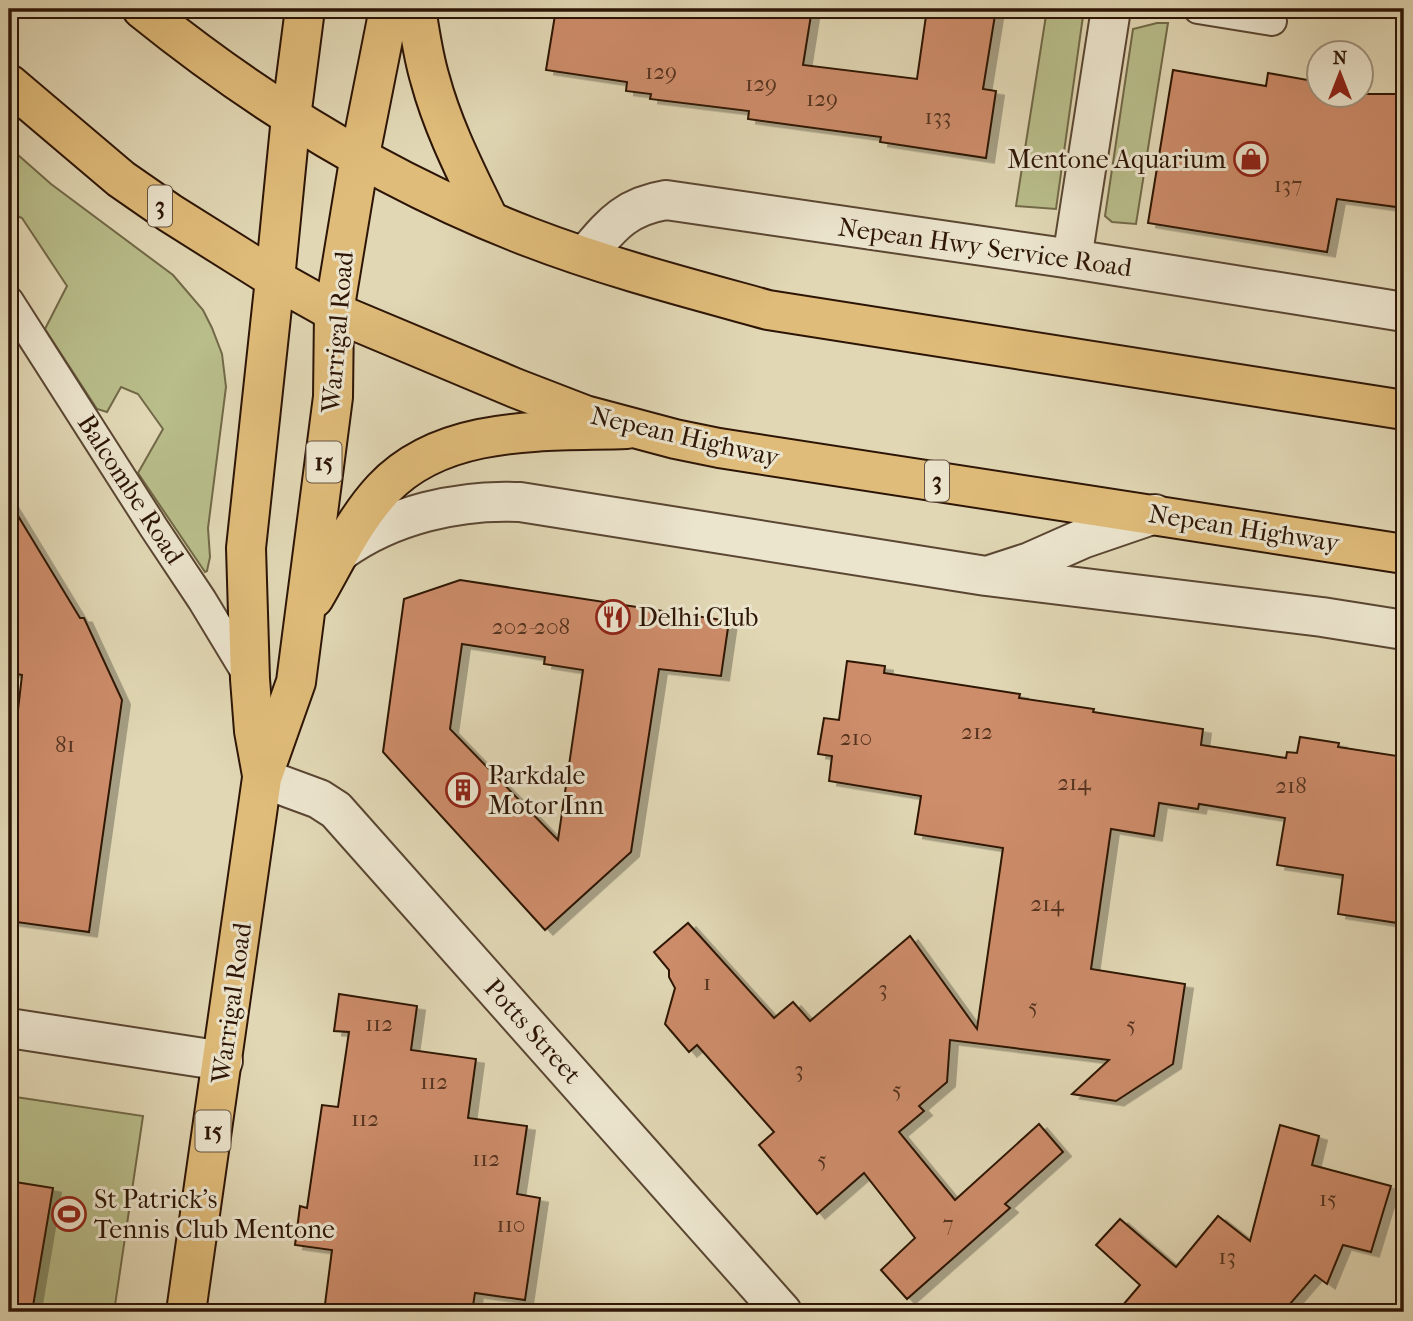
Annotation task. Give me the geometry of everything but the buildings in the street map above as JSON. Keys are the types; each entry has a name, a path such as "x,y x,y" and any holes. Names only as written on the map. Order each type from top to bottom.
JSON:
{"main road":[{"path":"142,9 225,74 291,117 419,188 530,238 676,285 768,310 1404,410"},
{"name":"Warrigal Road","path":"262,778 254,730 250,679 246,548 291,117 305,9"},
{"name":"Warrigal Road","path":"186,1312 262,778 296,682 333,397 334,312 388,9"},
{"path":"416,9 426,64 435,95 450,136 489,220"},
{"name":"Nepean Highway","path":"9,84 121,179 275,279 334,312 586,415 719,448 1404,554"},
{"path":"306,612 366,510 383,490 412,465 461,443 503,435 635,429"}],"street":[{"path":"1072,259 1111,9"},
{"name":"Nepean Hwy Service Road","path":"586,256 613,223 630,210 647,203 666,200 1072,259 1404,312"},
{"path":"341,551 365,535 425,513 471,503 505,502 565,509 986,576 1322,617 1404,630"},
{"path":"986,576 1155,514"},
{"name":"Potts Street","path":"262,778 319,799 336,810 782,1312"},
{"path":"9,1028 223,1061"}],"lane":[{"path":"1198,9 1272,21"},
{"name":"Balcombe Road","path":"9,302 195,588 250,679"}],"green space":[{"path":"1047,9 1084,9 1056,209 1016,206"},
{"path":"1168,23 1136,224 1112,222 1105,216 1133,29"},
{"path":"9,147 51,184 173,275 203,310 212,328 222,354 226,387 208,528 210,557 205,572 138,473 163,429 138,394 121,387 107,412 97,409 45,329 67,286 22,218 9,212"},
{"name":"St Patrick's Tennis Club Mentone","path":"9,1096 143,1116 114,1312 9,1312"}],"place":[{"name":"Mentone Aquarium","path":"1251,159"},
{"name":"Delhi Club","path":"613,617"},
{"name":"Parkdale Motor Inn","path":"463,790"},
{"name":"St Patrick's Tennis Club Mentone","path":"69,1214"}]}
